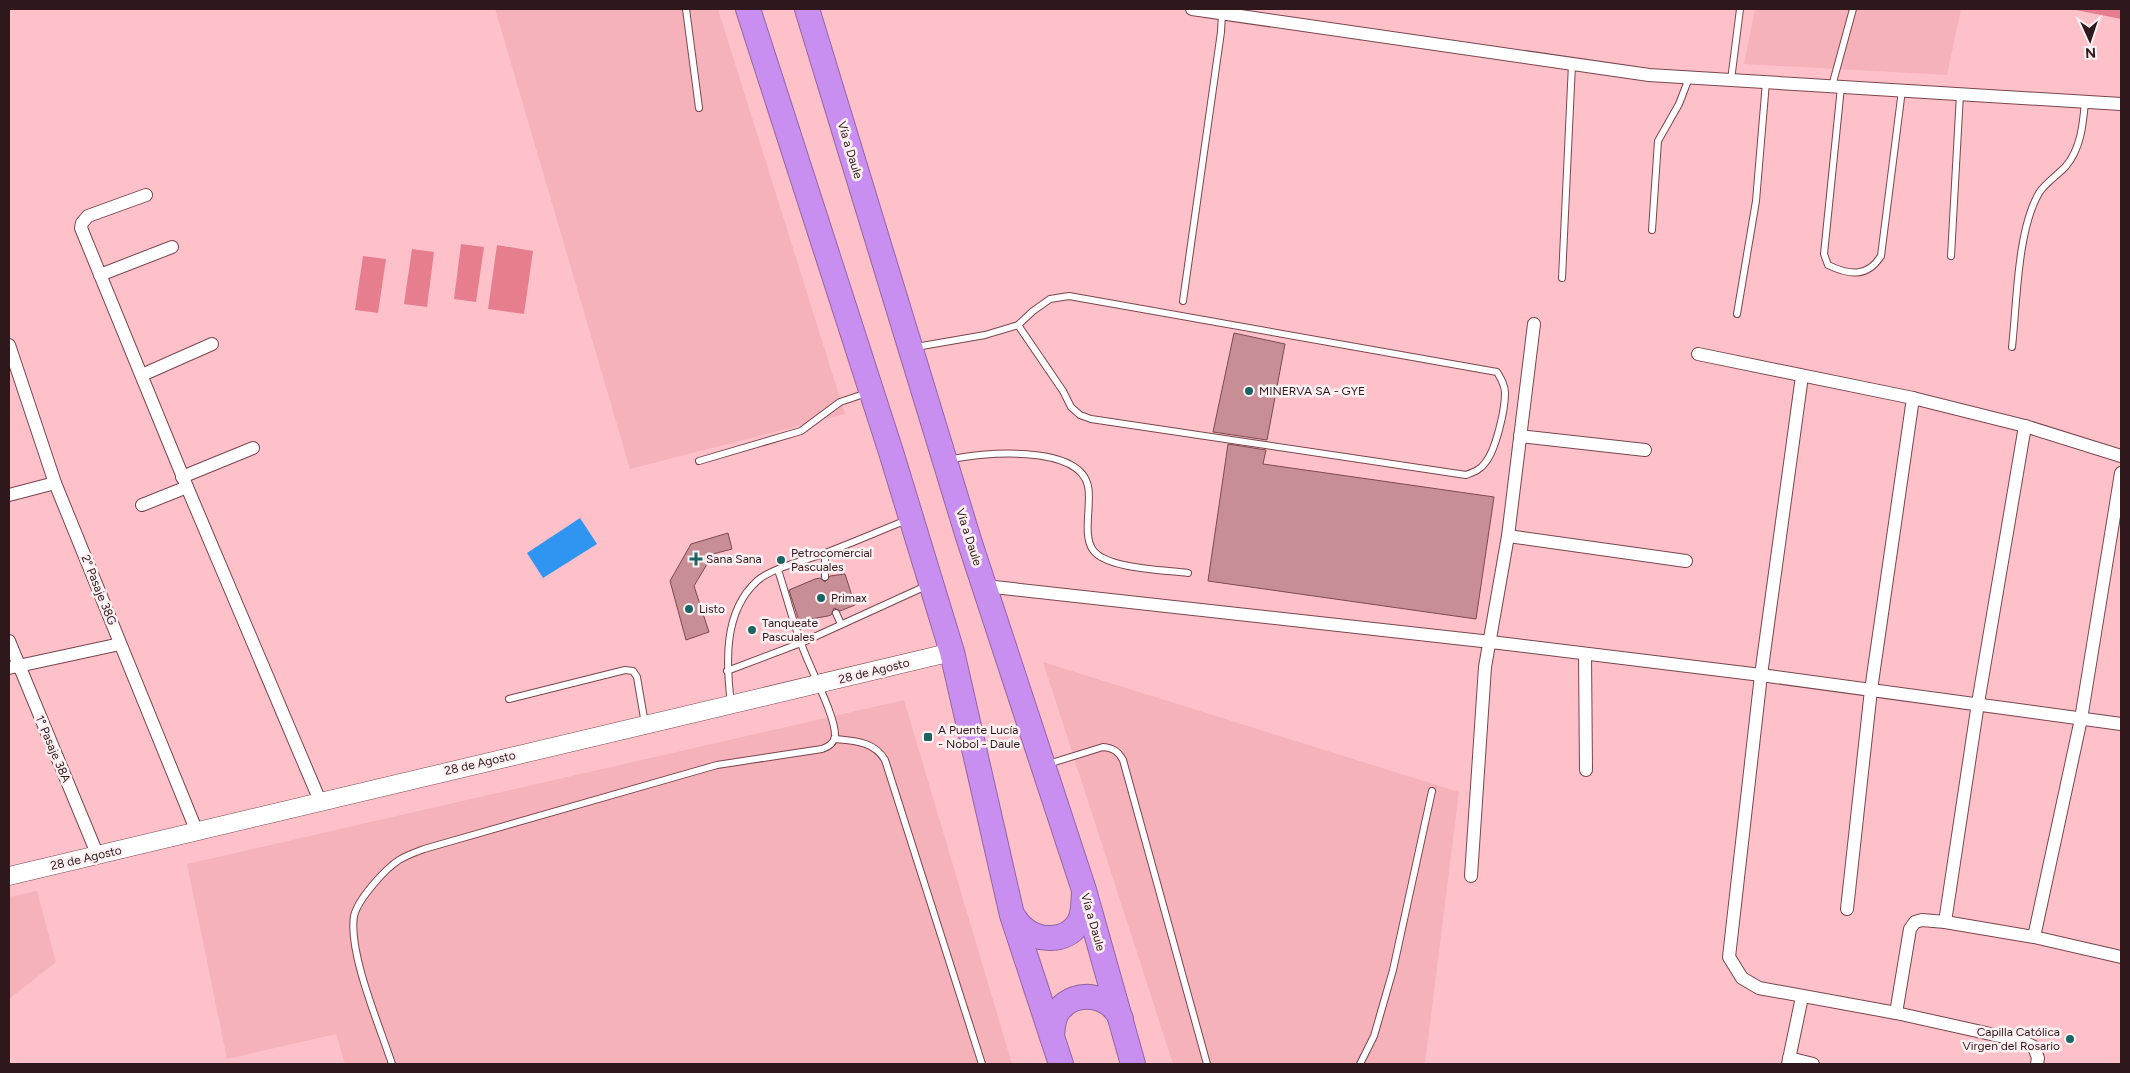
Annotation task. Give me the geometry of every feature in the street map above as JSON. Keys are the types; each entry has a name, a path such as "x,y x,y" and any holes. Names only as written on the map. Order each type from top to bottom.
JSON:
{"highway":[{"path":"748,9 932,583 952,652 1012,915 1061,1064"},
{"name":"Vía a Daule","path":"807,9 945,461 1084,890 1133,1064"},
{"path":"1012,915 1023,928 1032,934 1054,939 1066,934 1078,924 1082,913 1084,890"},
{"path":"1052,1036 1053,1022 1059,1010 1069,1001 1082,997 1096,997 1108,1002 1118,1012 1123,1025"}],"street":[{"path":"1192,9 1649,75 2121,104"},
{"path":"146,195 88,216 82,223 81,228 184,482 320,801"},
{"path":"100,275 172,246"},
{"path":"1471,876 1485,667 1491,642 1508,536 1534,324"},
{"path":"142,375 212,344"},
{"name":"2° Pasaje 38G","path":"9,345 55,482 197,832"},
{"path":"1698,354 1913,398 2026,426 2121,456"},
{"path":"1802,376 1762,675 1729,958 1737,972 1750,984 1759,988 1896,1013 2022,1041 2034,1047 2038,1058 2037,1064"},
{"path":"1847,909 1871,690 1913,398"},
{"path":"1945,922 1978,704 2026,426"},
{"path":"1520,436 1645,450"},
{"path":"142,505 253,448"},
{"path":"2034,937 2082,718 2121,473"},
{"path":"9,495 55,482"},
{"path":"1508,536 1686,562"},
{"path":"985,586 1491,642 1762,675 2121,724"},
{"name":"1° Pasaje 38A","path":"9,641 13,667 98,856"},
{"path":"13,667 120,644"},
{"name":"28 de Agosto","path":"9,876 952,652"},
{"path":"1585,654 1586,770"},
{"path":"1896,1013 1910,929 1915,922 1922,920 2034,937 2121,957"},
{"path":"1802,997 1789,1061 1813,1064"}],"lane":[{"path":"686,9 699,108"},
{"path":"1731,80 1740,9"},
{"path":"1853,9 1836,86 1824,254 1828,265 1837,269 1858,273 1869,270 1881,256 1902,90"},
{"path":"1183,301 1221,32 1222,13"},
{"path":"1562,278 1572,64"},
{"path":"1652,230 1658,141 1680,104 1689,78"},
{"path":"1737,314 1756,201 1766,82"},
{"path":"1951,256 1960,94"},
{"path":"2012,346 2023,247 2028,223 2039,192 2066,166 2074,154 2080,139 2086,102"},
{"path":"911,348 984,335 1018,325 1033,310 1050,299 1069,296 1497,372 1504,382 1505,393 1496,442 1486,463 1477,471 1466,475 1091,418 1080,415 1071,407 1018,325"},
{"path":"699,462 801,431 840,402 871,392"},
{"path":"945,461 969,455 1023,454 1050,458 1075,466 1083,474 1088,487 1088,539 1093,551 1115,563 1188,573"},
{"path":"731,704 727,671 730,628 742,602 758,581 778,570 910,518"},
{"path":"825,553 825,577"},
{"path":"778,570 801,643 831,716 835,739"},
{"path":"727,671 801,643 932,583"},
{"path":"836,613 841,624"},
{"path":"509,699 625,670 633,671 637,677 645,725"},
{"path":"392,1064 357,957 354,936 354,915 363,898 388,868 401,859 424,849 717,765 822,749 828,747 835,739"},
{"path":"835,739 856,741 870,745 881,753 982,1064"},
{"path":"1043,766 1103,748 1112,748 1119,753 1123,760 1207,1064"},
{"path":"1360,1064 1374,1036 1393,970 1432,791"}],"shaded area":[{"path":"495,9 718,9 845,414 630,469"},
{"path":"1755,9 1961,9 1947,75 1744,64"},
{"path":"2071,9 2121,9 2121,19"},
{"path":"461,244 484,247 476,302 454,299"},
{"path":"497,245 533,251 524,314 488,309"},
{"path":"412,249 434,252 427,307 404,304"},
{"path":"363,256 386,259 378,313 355,310"},
{"path":"1043,662 1459,792 1425,1064 1173,1064"},
{"path":"904,700 1012,1064 345,1064 336,1034 227,1059 187,864"},
{"path":"37,891 56,962 9,999 9,897"}],"water":[{"path":"580,518 597,544 543,578 527,553"}],"building":[{"name":"MINERVA SA - GYE","path":"1234,333 1285,344 1267,440 1213,432"},
{"path":"1228,444 1266,450 1263,464 1494,497 1476,619 1208,581"},
{"name":"Listo","path":"728,533 732,549 713,554 694,586 709,632 686,640 670,581 691,544"},
{"name":"Primax","path":"845,574 855,605 840,611 834,608 831,615 828,616 799,621 789,590 815,579 820,578 825,582 830,576"}],"place":[{"name":"MINERVA SA - GYE","path":"1249,391"},
{"name":"Sana Sana","path":"696,559"},
{"name":"Petrocomercial Pascuales","path":"781,560"},
{"name":"Primax","path":"821,598"},
{"name":"Listo","path":"689,609"},
{"name":"Tanqueate Pascuales","path":"752,630"},
{"name":"A Puente Lucía - Nobol - Daule","path":"928,737"},
{"name":"Capilla Católica Virgen del Rosario","path":"2070,1039"}]}
